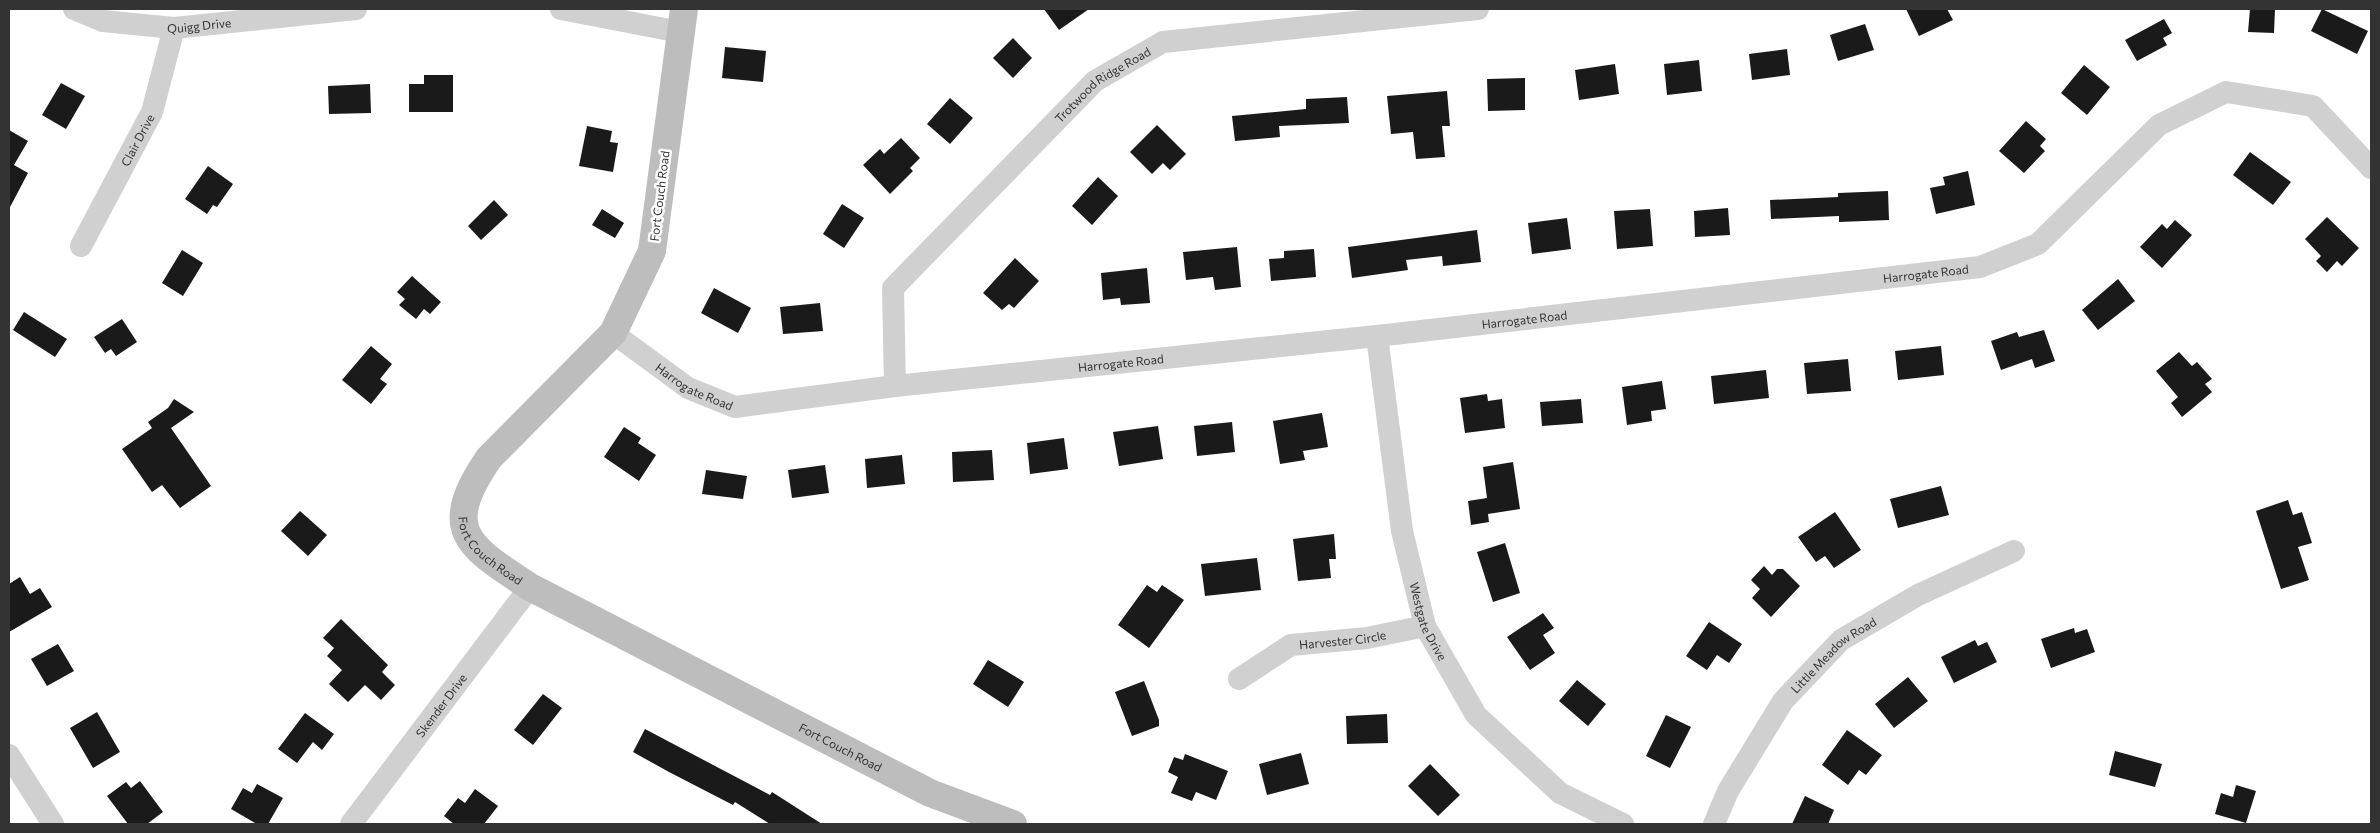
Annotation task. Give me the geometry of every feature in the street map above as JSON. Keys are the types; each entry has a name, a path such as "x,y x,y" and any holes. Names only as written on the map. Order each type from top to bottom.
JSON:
{"street":[{"name":"Quigg Drive","path":"74,9 103,21 174,28 356,9"},
{"path":"561,9 682,20"},
{"name":"Trotwood Ridge Road","path":"895,386 893,288 1095,81 1164,42 1478,9"},
{"name":"Fort Couch Road","path":"682,20 652,251 613,333 489,458 472,482 465,502 463,518 469,541 490,561 530,588 930,793 1013,824"},
{"name":"Clair Drive","path":"81,246 152,112 174,28"},
{"name":"Harrogate Road","path":"613,333 688,388 735,407 895,386 1377,336 1980,267 2038,244 2159,125 2226,92 2313,106 2371,168"},
{"name":"Westgate Drive","path":"1377,336 1402,531 1424,626 1476,715 1560,793 1624,824"},
{"name":"Little Meadow Road","path":"1714,824 1728,791 1783,701 1841,640 1918,595 2014,551"},
{"name":"Skender Drive","path":"352,824 530,588"},
{"name":"Harvester Circle","path":"1239,679 1291,645 1368,638 1424,626"},
{"path":"9,755 53,824"}],"building":[{"path":"1044,9 1089,9 1059,30"},
{"path":"1906,9 1947,9 1953,20 1919,36"},
{"path":"2250,9 2275,9 2274,33 2248,32"},
{"path":"2322,9 2368,31 2357,54 2311,31"},
{"path":"2164,19 2172,33 2163,38 2167,45 2137,61 2125,40"},
{"path":"1865,24 1874,50 1838,61 1830,35"},
{"path":"1013,38 1032,58 1013,78 993,58"},
{"path":"725,47 766,51 763,82 722,78"},
{"path":"1787,49 1790,75 1752,80 1749,54"},
{"path":"1699,60 1702,91 1667,95 1664,64"},
{"path":"1615,64 1619,94 1579,100 1575,70"},
{"path":"2084,65 2110,87 2087,115 2061,93"},
{"path":"424,75 453,75 453,112 409,112 409,84 424,84"},
{"path":"1525,78 1525,110 1488,111 1487,79"},
{"path":"61,83 85,96 66,129 42,115"},
{"path":"370,84 371,113 329,114 328,86"},
{"path":"1447,91 1450,126 1442,126 1445,157 1416,159 1413,132 1391,134 1387,96"},
{"path":"1347,97 1349,123 1279,126 1280,137 1235,141 1232,116 1306,109 1306,99"},
{"path":"950,98 973,118 950,144 927,124"},
{"path":"2026,121 2046,139 2040,146 2045,151 2024,173 1999,151"},
{"path":"1157,125 1186,154 1170,170 1163,163 1152,174 1130,152"},
{"path":"587,126 612,131 610,142 618,143 613,172 579,166"},
{"path":"9,130 28,141 14,165 28,173 9,209"},
{"path":"901,138 920,158 910,168 913,171 890,194 863,165 880,149 884,154"},
{"path":"2250,152 2291,182 2273,205 2233,175"},
{"path":"208,166 233,184 217,207 213,205 207,214 185,199"},
{"path":"1968,171 1975,205 1936,214 1930,188 1945,185 1943,177"},
{"path":"1098,177 1118,196 1092,225 1072,206"},
{"path":"1888,191 1889,220 1839,222 1839,216 1771,219 1770,200 1838,197 1838,193"},
{"path":"494,200 508,215 481,240 468,226"},
{"path":"842,204 864,218 844,248 823,234"},
{"path":"1728,208 1730,235 1695,237 1694,211"},
{"path":"602,209 624,223 615,238 592,225"},
{"path":"1650,209 1653,246 1617,249 1614,211"},
{"path":"2327,217 2359,248 2342,266 2337,261 2327,272 2316,261 2321,256 2305,239"},
{"path":"1567,218 1571,249 1532,254 1528,223"},
{"path":"2175,220 2192,235 2162,268 2140,247 2162,224 2167,229"},
{"path":"1477,230 1481,262 1443,266 1442,256 1406,260 1408,270 1352,278 1348,247"},
{"path":"1237,247 1241,287 1215,290 1213,277 1186,280 1183,252"},
{"path":"1314,249 1316,277 1271,281 1269,259 1284,258 1284,251"},
{"path":"182,250 203,263 183,296 162,283"},
{"path":"1015,258 1039,281 1014,308 1009,304 1002,310 983,293"},
{"path":"1147,268 1150,303 1121,305 1120,298 1103,300 1101,273"},
{"path":"412,276 441,302 430,314 424,309 416,319 399,305 405,299 397,292"},
{"path":"2118,279 2135,301 2098,330 2082,310"},
{"path":"714,288 751,308 738,333 701,313"},
{"path":"820,303 823,331 783,334 780,307"},
{"path":"24,312 67,339 55,357 13,330"},
{"path":"122,319 137,342 116,356 111,349 105,353 94,337"},
{"path":"2044,330 2055,361 2035,368 2032,359 2001,370 1991,341 2017,332 2019,337"},
{"path":"371,346 392,364 380,379 387,384 371,404 342,380"},
{"path":"1941,346 1944,375 1898,380 1895,351"},
{"path":"2179,352 2192,366 2197,362 2212,379 2205,384 2212,392 2182,417 2171,403 2178,397 2156,371"},
{"path":"1848,359 1851,391 1807,394 1804,363"},
{"path":"1766,370 1769,398 1714,404 1711,376"},
{"path":"1662,381 1666,409 1651,411 1652,421 1627,425 1622,387"},
{"path":"1487,394 1488,401 1502,399 1505,428 1465,433 1460,398"},
{"path":"174,399 194,412 171,428 211,486 180,508 162,485 152,492 122,449 152,428 148,422 168,408"},
{"path":"1581,399 1583,423 1542,426 1540,402"},
{"path":"1322,413 1328,447 1303,451 1305,460 1280,464 1273,421"},
{"path":"1232,422 1235,452 1197,456 1194,426"},
{"path":"1158,426 1163,459 1119,466 1113,432"},
{"path":"624,427 641,438 638,443 656,455 639,481 604,457"},
{"path":"1064,438 1068,469 1030,474 1027,443"},
{"path":"992,450 994,480 953,482 952,452"},
{"path":"902,455 905,484 867,488 865,459"},
{"path":"1513,462 1520,509 1488,514 1489,522 1471,525 1468,501 1487,498 1483,467"},
{"path":"825,465 829,493 792,498 788,470"},
{"path":"706,470 747,476 743,499 702,494"},
{"path":"1941,486 1949,515 1898,528 1890,499"},
{"path":"2288,500 2293,515 2302,512 2312,543 2298,547 2309,580 2281,589 2256,511"},
{"path":"300,511 327,535 308,556 281,531"},
{"path":"1835,512 1861,550 1834,568 1825,556 1816,562 1798,537"},
{"path":"1334,534 1336,559 1329,559 1331,578 1298,581 1293,539"},
{"path":"1505,543 1520,593 1493,602 1477,552"},
{"path":"1257,558 1261,590 1205,596 1201,564"},
{"path":"1764,566 1772,575 1777,569 1783,569 1800,586 1771,617 1752,598 1760,589 1751,580"},
{"path":"20,577 30,594 40,588 52,607 9,632 9,584"},
{"path":"1147,585 1157,592 1162,585 1184,600 1149,648 1118,625"},
{"path":"1543,613 1554,628 1543,635 1555,653 1530,670 1507,637"},
{"path":"341,619 388,665 382,672 395,685 381,700 365,685 348,702 329,684 342,670 327,656 334,648 323,638"},
{"path":"1709,622 1742,644 1729,663 1717,655 1707,670 1686,656"},
{"path":"2074,628 2075,633 2087,629 2095,652 2051,668 2041,639"},
{"path":"1975,640 1978,646 1987,642 1997,662 1954,683 1941,657"},
{"path":"58,644 74,671 47,686 31,659"},
{"path":"988,660 1024,682 1008,707 973,684"},
{"path":"1908,677 1928,701 1894,728 1875,704"},
{"path":"1577,680 1606,704 1588,726 1559,701"},
{"path":"1144,681 1159,720 1159,726 1132,736 1115,692"},
{"path":"543,694 562,708 533,745 514,730"},
{"path":"97,712 120,752 93,768 70,728"},
{"path":"305,713 334,734 322,750 313,742 297,763 278,749"},
{"path":"1387,714 1388,743 1347,744 1346,716"},
{"path":"1666,715 1691,727 1670,768 1646,756"},
{"path":"645,729 770,795 772,792 822,824 770,824 735,802 733,805 669,772 633,752"},
{"path":"1847,730 1882,755 1866,775 1859,770 1848,785 1822,765"},
{"path":"2115,751 2162,764 2155,787 2109,775"},
{"path":"1301,753 1309,784 1267,795 1259,764"},
{"path":"1185,754 1228,771 1216,800 1196,792 1192,801 1171,793 1178,777 1168,772 1174,757 1183,760"},
{"path":"1430,764 1460,795 1438,816 1408,786"},
{"path":"140,781 163,812 147,824 128,824 107,796 126,782 131,788"},
{"path":"257,784 283,798 268,824 257,824 231,809 243,788 252,793"},
{"path":"2236,785 2256,791 2246,823 2215,814 2221,793 2233,797"},
{"path":"475,789 498,806 484,824 454,824 444,816 458,798 465,803"},
{"path":"1805,796 1834,810 1828,824 1792,824"}]}
